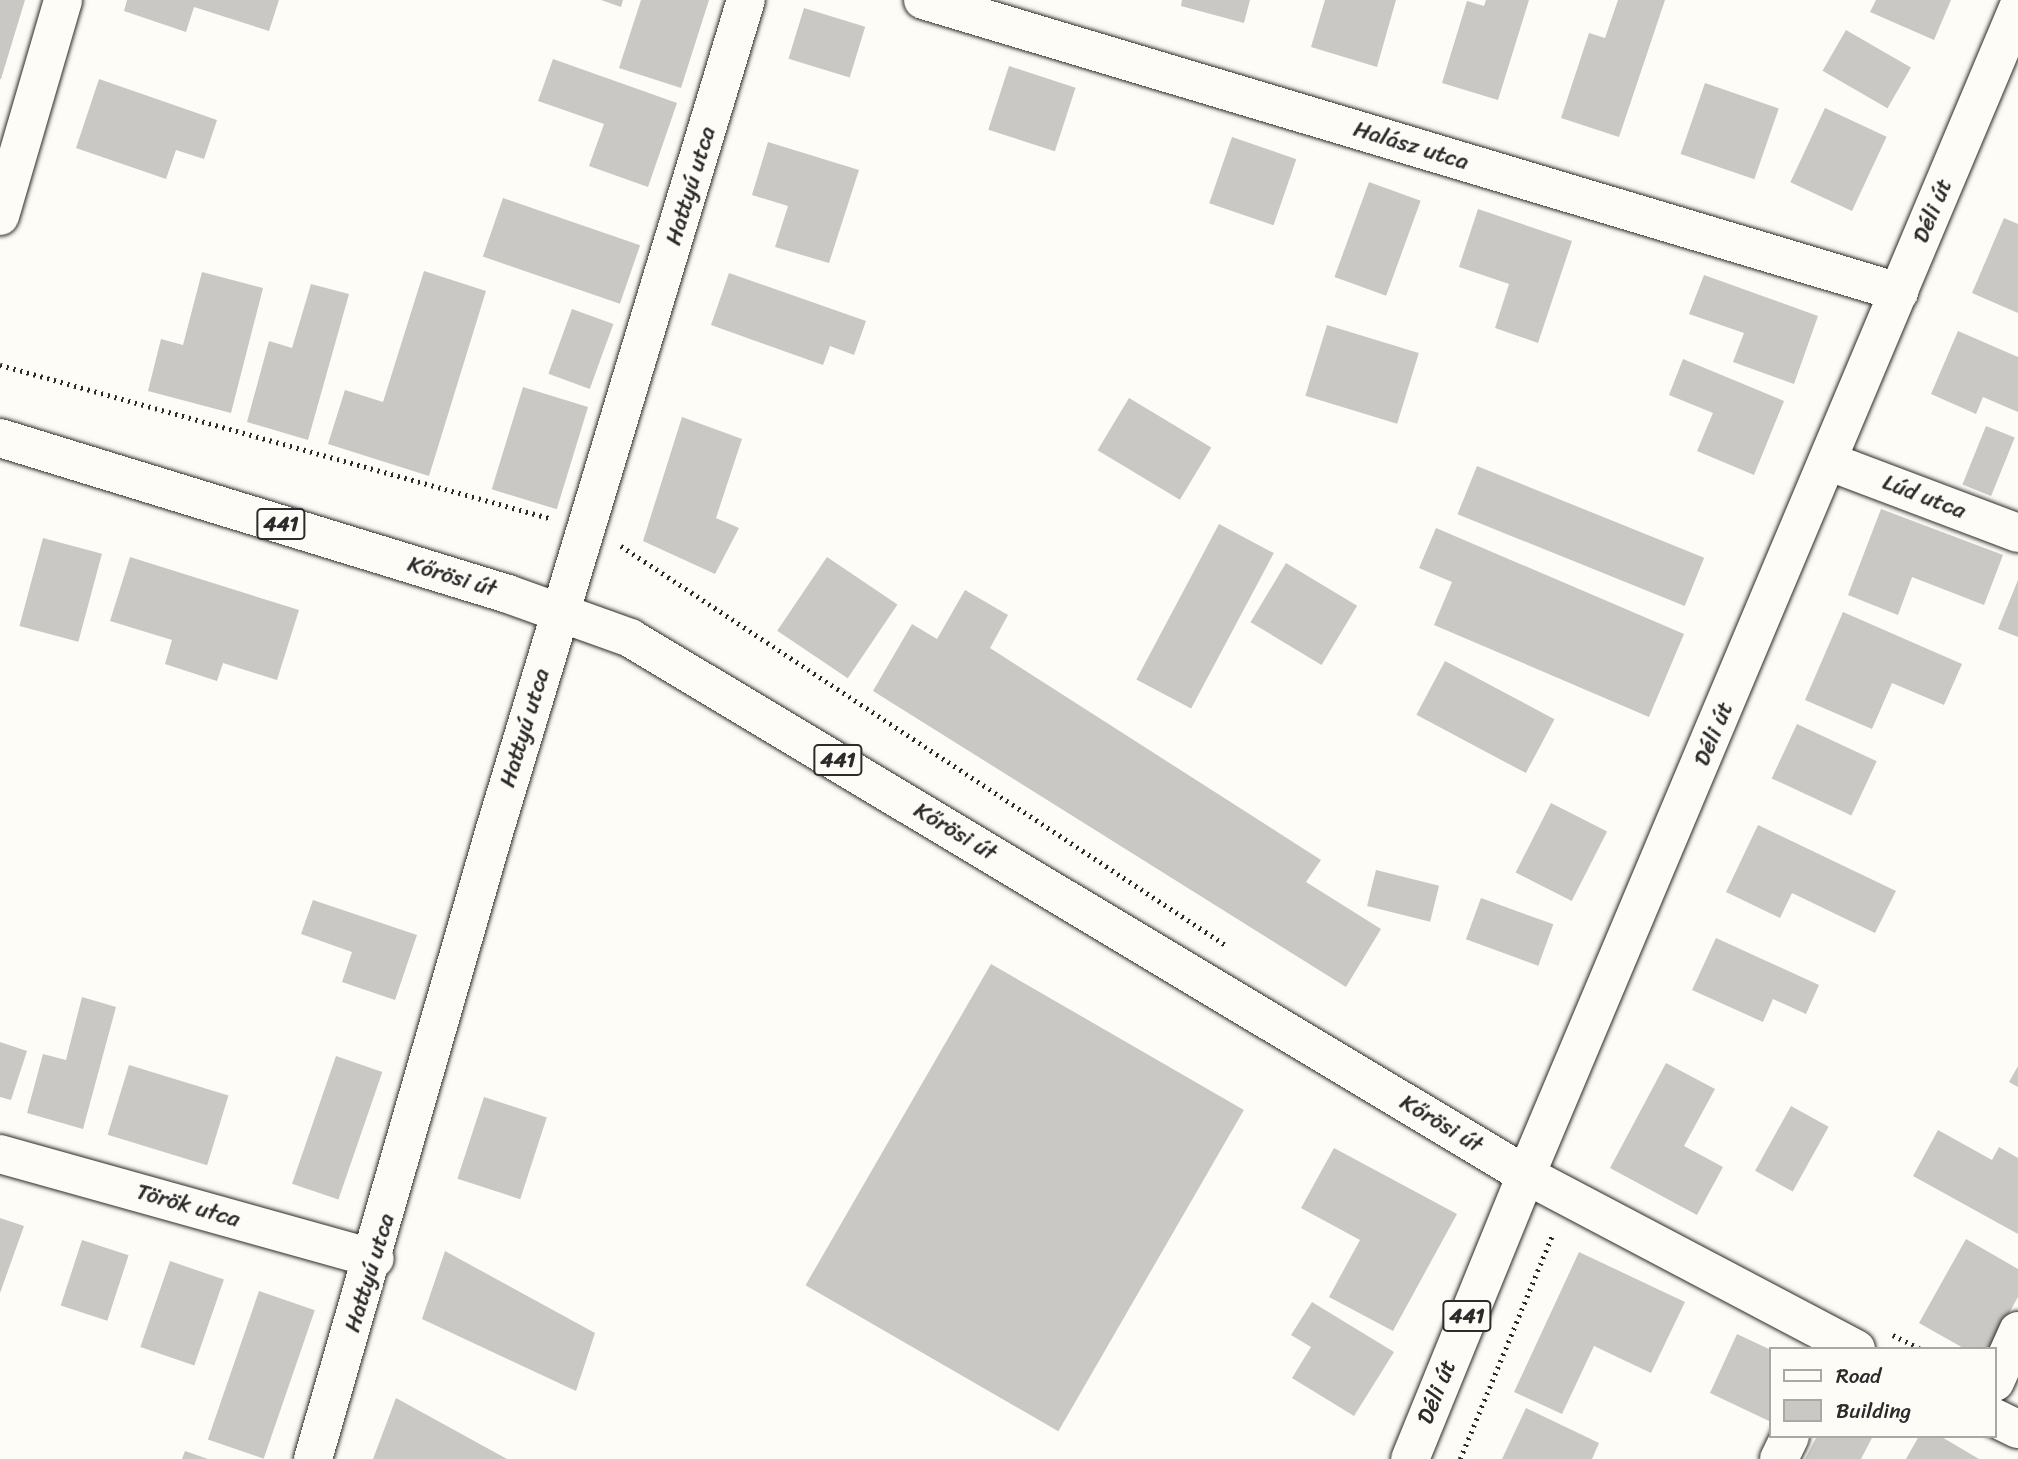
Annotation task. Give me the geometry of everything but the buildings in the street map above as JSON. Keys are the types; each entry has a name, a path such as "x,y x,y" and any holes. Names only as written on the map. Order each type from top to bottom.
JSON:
{"street":[{"path":"0,216 63,0"},
{"name":"Hattyú utca","path":"313,1459 375,1259 560,614 590,526 746,0"},
{"name":"Halász utca","path":"923,0 1899,292"},
{"name":"Déli út","path":"1410,1459 1526,1175 1830,462 2018,8"},
{"name":"Kőrösi út","path":"0,438 630,638 693,671 1526,1175 1853,1342"},
{"name":"Lúd utca","path":"1830,462 2018,533"},
{"name":"Török utca","path":"0,1154 375,1259"},
{"path":"1997,1378 2018,1331"},
{"path":"1997,1419 2018,1429"},
{"path":"1779,1459 1789,1438"}],"path":[{"path":"0,365 590,526 1234,950"},
{"path":"1460,1459 1568,1197"},
{"path":"1853,1342 1901,1347"}]}
